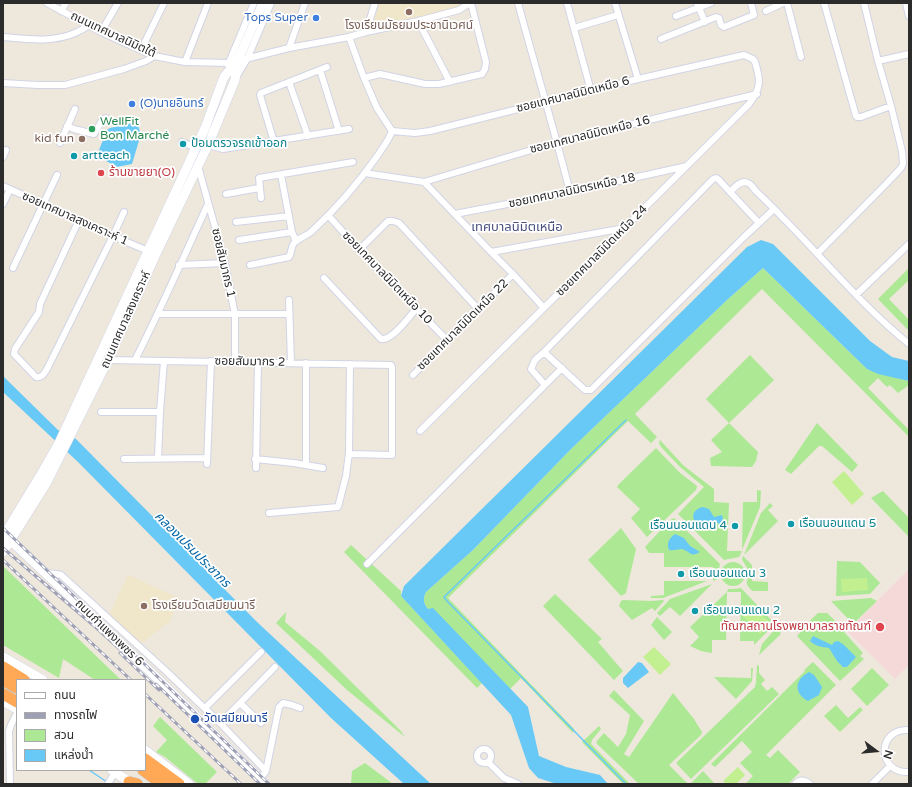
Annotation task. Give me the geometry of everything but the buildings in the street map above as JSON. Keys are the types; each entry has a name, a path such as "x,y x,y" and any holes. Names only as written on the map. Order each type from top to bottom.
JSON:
{"highway":[{"path":"4,660 23,679"},
{"path":"3,670 17,679"},
{"path":"3,680 16,687"},
{"path":"3,687 16,694"},
{"path":"3,694 16,701"},
{"path":"146,762 175,784"},
{"path":"146,762 179,784"},
{"path":"135,771 153,784"},
{"path":"144,771 162,784"}],"street":[{"name":"ถนนเทศบาลนิมิตใต้","path":"47,3 101,32 154,56 185,62 238,61 289,48 350,37 366,32 418,21 459,10 470,3"},
{"path":"61,11 66,3"},
{"path":"101,32 118,3"},
{"path":"141,50 164,3"},
{"path":"185,62 208,3"},
{"name":"ถนนเทศบาลสงเคราะห์","path":"47,473 75,407 208,145 235,80 238,61 254,3"},
{"name":"ถนนเทศบาลสงเคราะห์","path":"238,61 263,3"},
{"name":"ถนนเทศบาลสงเคราะห์","path":"3,552 5,532 47,473 83,412 108,360 224,77 238,61 270,3"},
{"path":"289,48 305,3"},
{"path":"366,32 375,3"},
{"path":"364,78 380,74 433,85 482,74 485,69 486,62 470,3"},
{"path":"518,3 545,103 558,142 570,192"},
{"path":"567,3 591,91"},
{"path":"615,3 638,79"},
{"path":"676,16 698,5 711,3"},
{"path":"661,38 717,18 721,26 724,27 754,15 751,3"},
{"path":"766,11 783,3"},
{"path":"786,3 801,57"},
{"path":"824,3 856,116 861,117 891,106"},
{"path":"818,253 877,194 903,164 902,151 864,3"},
{"path":"906,3 909,16"},
{"path":"698,5 704,22"},
{"path":"574,28 618,14"},
{"path":"418,21 450,82"},
{"path":"3,37 34,40 55,38 76,33 89,25"},
{"path":"250,265 289,257 292,245 296,241 304,238 328,215 365,173 390,138 392,131 378,108 364,78 350,37"},
{"path":"878,61 909,54"},
{"name":"ซอยเทศบาลนิมิตเหนือ 6","path":"392,131 415,133 430,131 638,79 744,55 753,59 756,67 760,85 757,94"},
{"path":"3,86 65,85 124,69 146,61 154,56"},
{"path":"274,142 260,94 327,67"},
{"path":"320,70 339,130"},
{"path":"289,82 308,136"},
{"name":"ซอยเทศบาลนิมิตเหนือ 16","path":"424,182 558,142 757,94"},
{"name":"ซอยเทศบาลนิมิตเหนือ 24","path":"420,432 688,166 757,94"},
{"path":"60,143 75,110"},
{"path":"67,126 74,130 94,134 103,119 106,118"},
{"path":"208,145 223,150 349,129"},
{"path":"182,142 196,148"},
{"path":"3,156 6,150"},
{"path":"902,151 909,151"},
{"path":"261,198 259,178 352,162"},
{"name":"ซอยสัมมากร 1","path":"198,166 225,263 235,315 235,362"},
{"name":"ซอยเทศบาลนิมิตรเหนือ 18","path":"455,214 570,192 688,166"},
{"path":"365,173 424,182 544,308"},
{"path":"13,268 57,175"},
{"path":"281,175 292,232 296,241"},
{"path":"545,385 531,369 536,360 713,180 716,178 719,180 759,223"},
{"path":"730,192 740,183 748,183 818,253 888,327 909,344"},
{"name":"ซอยเทศบาลสงเคราะห์ 1","path":"3,186 152,253"},
{"path":"226,194 259,188"},
{"path":"3,204 10,189"},
{"path":"135,360 158,314 208,204"},
{"path":"544,352 585,390 591,390 774,209"},
{"path":"80,220 40,304 39,312 15,349 14,354 36,376 39,377 42,376 124,212"},
{"name":"ซอยเทศบาลนิมิตเหนือ 10","path":"328,215 359,250 447,340"},
{"path":"236,222 289,216"},
{"path":"359,250 388,221 396,221 479,310"},
{"path":"491,252 625,228"},
{"path":"239,240 292,232"},
{"path":"857,294 909,244"},
{"path":"179,265 225,263"},
{"name":"ซอยเทศบาลนิมิตเหนือ 22","path":"413,375 513,274"},
{"path":"324,278 381,339 387,339 393,334 416,309"},
{"path":"289,300 291,363"},
{"path":"158,314 289,314"},
{"name":"ซอยสัมมากร 2","path":"108,360 392,366 392,455 349,453"},
{"path":"158,458 164,361"},
{"path":"124,460 158,458 207,461 211,361"},
{"path":"256,468 258,362"},
{"path":"306,363 306,465"},
{"path":"268,513 338,507 346,476 349,453 350,364"},
{"path":"367,564 562,368"},
{"path":"101,412 160,412"},
{"path":"256,459 323,468"},
{"name":"ถนนกำแพงเพชร 6","path":"5,532 263,781"},
{"path":"46,573 61,575 205,708 266,771"},
{"path":"205,708 261,652"},
{"path":"4,660 41,679"},
{"path":"220,723 275,667"},
{"path":"3,701 16,708"},
{"path":"240,703 261,723"},
{"path":"263,781 279,707 282,703 286,703 300,708"},
{"path":"10,784 10,731 14,718"},
{"path":"909,730 903,729 896,731 887,740 884,747 884,754 890,766 901,772 909,772"},
{"path":"146,751 189,784"},
{"path":"488,762 504,778 518,784"},
{"path":"872,784 890,766"},
{"path":"111,776 132,783"},
{"path":"795,784 802,780 810,784"}],"shaded area":[{"name":"โรงเรียนมัธยมประชานิเวศน์","path":"379,3 464,3 457,8 428,16 371,24"},
{"name":"ทัณฑสถานโรงพยาบาลราชทัณฑ์","path":"909,569 909,665 895,679 847,631"},
{"name":"โรงเรียนวัดเสมียนนารี","path":"128,575 179,598 170,621 140,645 109,615"}],"green space":[{"path":"763,268 867,369 909,381 909,385 898,393 890,385 887,387 878,378 868,388 909,430 909,437 762,289 635,414 657,437 651,443 628,421 448,598 574,729 573,733 521,678 510,689 433,609 428,609 426,607 424,603 425,594 473,550 570,450 727,300"},
{"path":"909,268 909,280 889,299 909,320 909,331 878,299"},
{"path":"750,355 774,380 729,423 706,399"},
{"path":"729,423 758,452 756,461 752,467 711,466 710,458 722,452 711,440"},
{"path":"817,423 858,465 852,472 822,446 819,446 791,474 785,470"},
{"path":"660,440 684,466 714,489 714,502 729,503 727,551 742,551 739,557 724,560 678,514 704,487 680,467 661,447 659,443"},
{"path":"656,448 679,472 697,486 696,490 647,537 631,518 640,509 617,487"},
{"path":"844,471 864,494 852,505 832,482"},
{"path":"757,490 761,491 760,507 742,550 743,502 757,502"},
{"path":"883,491 909,518 909,537 871,498"},
{"path":"770,503 773,506 768,510 778,521 744,555 761,513"},
{"path":"674,518 720,564 717,579 713,581 713,567 664,567 664,553 649,553 645,547 670,520"},
{"path":"621,528 636,549 626,593 621,596 588,560"},
{"path":"351,545 401,591 401,596 482,683 477,688 344,552"},
{"path":"743,556 752,565 752,581 768,582 768,591 753,591 749,588 747,583 749,573 743,562"},
{"path":"837,561 860,562 880,583 870,594 836,596"},
{"path":"733,562 741,566 745,574 741,582 733,586 725,582 721,574 725,566"},
{"path":"3,566 120,679 93,679 63,659 59,678 3,645"},
{"path":"867,578 868,590 842,592 841,579"},
{"path":"664,581 707,581 663,598 651,598 651,596 664,595"},
{"path":"712,584 680,616 670,607 660,616 657,613 670,599"},
{"path":"741,588 775,624 754,645 754,641 740,641 741,592 727,592 728,589"},
{"path":"727,592 726,640 712,640 712,653 701,651 690,646 699,637 690,627"},
{"path":"555,594 602,639 598,642 623,671 614,680 543,606"},
{"path":"871,598 877,601 853,624 831,601"},
{"path":"623,600 664,601 655,611 652,608 632,620 619,606"},
{"path":"752,605 771,624 760,634 742,615"},
{"path":"286,612 285,622 320,651 400,730 405,737 347,690 276,623"},
{"path":"818,613 827,613 845,630 844,632 863,653 860,656 864,659 840,681 797,636 802,630 801,629"},
{"path":"657,617 672,632 664,640 651,625"},
{"path":"779,625 783,629 780,632 781,634 759,655 762,644"},
{"path":"654,647 671,664 660,675 643,657"},
{"path":"813,662 836,685 766,755 770,758 778,750 800,772 788,784 745,784 753,776 740,763 752,752 742,741 715,767 711,764 805,671 804,670"},
{"path":"757,665 759,666 759,673 765,680 761,684 767,691 772,687 779,694 691,779 676,763 755,687"},
{"path":"751,668 753,668 752,681 736,699 714,677 751,678"},
{"path":"872,668 889,685 867,706 851,689"},
{"path":"614,690 644,721 624,754 629,757 673,693 694,719 702,732 701,735 669,765 687,783 686,784 639,784 597,744 596,742 604,733 618,747 626,734 630,715 609,696"},
{"path":"836,705 848,718 860,707 863,710 840,732 824,716"},
{"path":"160,717 217,772 205,784 198,784 165,757 156,752 167,740 153,726"},
{"path":"599,726 601,729 592,740 591,744 630,784 623,784 582,742"},
{"path":"365,763 393,784 351,784 352,771"},
{"path":"738,767 745,775 736,784 726,784 723,781"},
{"path":"703,771 715,784 690,784"}],"water":[{"path":"133,123 138,126 141,134 132,164 116,167 104,159 99,150 103,140 103,132 110,128"},
{"path":"761,240 773,244 870,341 892,357 909,361 909,381 878,374 867,369 763,268 727,300 570,450 473,550 426,592 424,600 428,609 433,608 528,707 539,756 566,767 600,775 608,784 557,784 538,778 529,768 511,715 401,596 404,586 747,247"},
{"path":"3,376 58,430 76,439 257,622 431,784 404,784 331,718 78,462 3,392"},
{"path":"703,507 709,509 714,517 722,515 723,519 721,525 714,521 704,524 694,520 693,515 695,511"},
{"path":"675,534 684,538 690,546 700,552 697,554 692,554 682,549 669,550 669,540"},
{"path":"813,636 832,645 834,642 838,641 856,657 847,667 843,667 837,661 829,648 821,647 810,641"},
{"path":"638,662 642,663 649,672 628,688 623,683 623,678"},
{"path":"809,672 814,675 822,687 819,695 808,701 800,694 798,686 801,678"}],"waterway":[{"path":"626,420 444,597 626,784"},
{"path":"90,771 107,782"}],"railway":[{"path":"3,528 269,784"},
{"path":"3,548 126,655"},
{"path":"3,560 130,679"},
{"path":"120,653 159,690"},
{"path":"156,684 260,784"},
{"path":"146,695 241,784"}],"place":[{"name":"โรงเรียนมัธยมประชานิเวศน์","path":"409,12"},
{"name":"Tops Super","path":"316,18"},
{"name":"(O)นายอินทร์","path":"132,104"},
{"name":"WellFit Bon Marché","path":"92,129"},
{"name":"kid fun","path":"82,139"},
{"name":"ป้อมตรวจรถเข้าออก","path":"183,144"},
{"name":"artteach","path":"74,156"},
{"name":"ร้านขายยา(O)","path":"101,173"},
{"name":"เรือนนอนแดน 5","path":"791,524"},
{"name":"เรือนนอนแดน 4","path":"735,526"},
{"name":"เรือนนอนแดน 3","path":"681,574"},
{"name":"โรงเรียนวัดเสมียนนารี","path":"144,606"},
{"name":"เรือนนอนแดน 2","path":"695,611"},
{"name":"ทัณฑสถานโรงพยาบาลราชทัณฑ์","path":"880,627"},
{"name":"วัดเสมียนนารี","path":"195,719"}],"district":[{"name":"เทศบาลนิมิตเหนือ","path":"517,228"}],"water label":[{"name":"คลองเปรมประชากร","path":"192,550"}]}
